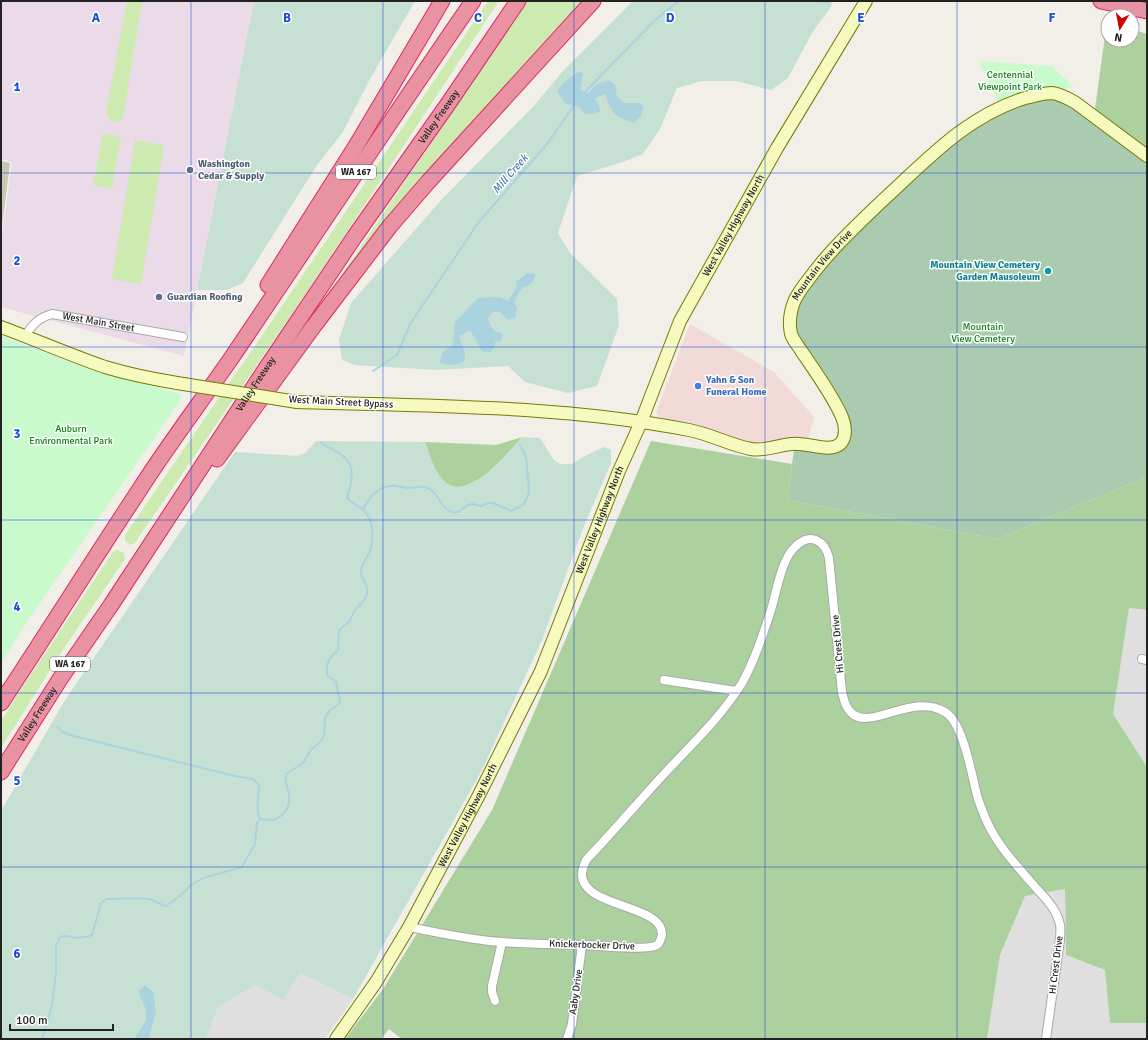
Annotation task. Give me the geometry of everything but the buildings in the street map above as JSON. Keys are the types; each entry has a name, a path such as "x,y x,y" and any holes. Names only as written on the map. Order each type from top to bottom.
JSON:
{"highway":[{"path":"148,477 161,450 195,394 322,201 442,1"},
{"path":"409,95 417,74 464,1"},
{"name":"WA 167","path":"1,703 148,477 473,1"},
{"name":"WA 167","path":"355,236 377,196 506,1"},
{"name":"Valley Freeway","path":"1,772 60,679 111,605 140,558 355,236 518,1"},
{"path":"140,558 196,489 313,327 390,226 428,182 594,1"},
{"path":"1102,1 1147,11"}],"main road":[{"name":"West Valley Highway North","path":"336,1039 376,982 409,928 479,795 541,671 619,471 680,321 781,142 866,1"},
{"name":"Mountain View Drive","path":"640,422 692,430 744,447 758,449 766,449 795,443 820,447 832,447 840,444 843,440 844,433 842,417 824,385 791,336 790,319 794,301 826,257 922,162 951,138 988,114 1018,101 1044,93 1054,93 1066,97 1076,103 1147,156"},
{"path":"1,327 25,336"},
{"name":"West Main Street Bypass","path":"25,336 67,354 137,376 297,402 522,409 569,412 640,422"}],"street":[{"name":"West Main Street","path":"25,336 37,320 52,314 183,338"},
{"name":"Hi Crest Drive","path":"582,874 586,860 714,721 736,691 746,674 759,645 789,554 802,541 808,539 818,541 826,548 829,558 842,692 848,709 854,716 862,718 914,706 930,707 945,712 950,716 961,736 978,799 988,825 1001,847 1050,903 1057,915 1060,924 1060,940 1046,1039"},
{"path":"664,680 736,691"},
{"name":"Knickerbocker Drive","path":"409,928 502,942 648,947 656,945 661,940 662,933 660,926 654,920 644,914 596,895 583,882 582,874"},
{"path":"495,1001 492,986 502,942"},
{"name":"Aaby Drive","path":"567,1039 572,1024 582,945"}],"shaded area":[{"path":"1,1 254,1 184,356 1,307 1,242 12,162 1,159"},
{"path":"254,1 415,1 370,79 343,132 317,165 243,283 227,290 197,290"},
{"path":"633,1 832,1 831,7 812,33 788,78 771,90 736,81 702,81 677,88 660,129 643,154 623,162 577,176 558,233 570,253 617,299 619,325 597,386 568,393 525,382 508,366 435,370 355,365 342,360 339,340 351,303 443,198 532,108 563,71"},
{"path":"1,161 10,163 1,234"},
{"path":"690,324 774,372 814,417 808,440 758,445 659,417 656,412"},
{"path":"522,437 540,438 554,460 560,464 572,464 604,447 611,450 611,463 582,531 542,640 481,772 353,999 300,973 283,1000 256,985 218,1007 206,1039 149,1039 156,1011 154,993 138,992 146,1010 146,1020 134,1039 1,1039 1,811 65,700 235,452 298,456 305,453 316,441 425,442 438,474 446,483 456,487 466,486 488,472 499,463"},
{"path":"1129,608 1147,610 1147,767 1112,714"},
{"path":"1065,889 1066,955 1105,970 1110,1023 1147,1023 1147,1039 987,1039 1000,955 1025,896"},
{"path":"300,973 353,999 325,1039 206,1039 218,1007 256,985"}],"green space":[{"path":"127,1 142,1 124,113 122,119 117,122 112,122 106,112"},
{"path":"488,1 499,1 235,397 136,541 133,544 129,544 125,541 125,535"},
{"path":"527,1 586,1 343,278 341,276"},
{"path":"1140,32 1147,34 1147,156 1094,116 1103,48 1140,48"},
{"name":"Centennial Viewpoint Park","path":"979,61 1052,66 1074,87 1025,95 999,104"},
{"name":"Mountain View Cemetery","path":"1054,93 1147,156 1147,477 997,539 787,500 795,443 833,447 844,426 791,336 795,301 835,246 988,114"},
{"path":"103,133 121,137 112,189 93,185"},
{"path":"135,140 164,145 141,284 112,279"},
{"name":"Auburn Environmental Park","path":"1,336 72,363 180,394 181,399 20,632 1,664"},
{"path":"522,437 499,463 488,472 466,486 456,487 446,483 438,474 425,442 496,445"},
{"path":"651,441 792,464 787,500 997,539 1147,477 1147,610 1129,608 1113,714 1147,767 1147,1023 1110,1023 1105,970 1066,955 1065,889 1025,896 1000,955 987,1039 402,1039 389,1029 381,1039 345,1039 383,989 492,810"},
{"path":"118,550 124,553 125,559 64,648 1,748 1,721 113,552"}],"water":[{"path":"580,71 583,74 580,89 588,93 596,85 608,80 615,85 617,97 624,103 640,103 644,107 641,116 634,123 618,116 612,110 605,94 595,98 601,111 594,114 585,114 579,107 565,103 557,91 564,82"},
{"path":"527,273 536,274 532,283 521,289 514,302 517,308 515,318 508,320 500,312 493,312 488,318 490,325 496,332 500,332 503,335 501,341 495,342 495,347 489,353 482,351 470,330 459,336 465,352 465,361 452,365 439,362 443,352 453,344 455,322 478,298 500,297 508,301 517,287 516,282"},
{"path":"145,985 154,993 156,1011 149,1039 134,1039 146,1020 146,1010 138,992"}],"waterway":[{"name":"Mill Creek","path":"584,93 654,21 679,1"},
{"name":"Mill Creek","path":"815,1 829,1"},
{"name":"Mill Creek","path":"373,371 397,355 410,324 478,223 547,144 575,104"},
{"name":"Mill Creek","path":"42,1039 52,1006 56,971 56,946 60,937 67,936 78,938 92,935 101,903 107,899 149,899 166,906 181,895 191,885 203,878 242,867 255,844 257,823 260,819 270,820 278,818 285,812 289,804 286,774 303,763 310,751 321,741 324,736 325,718 330,710 338,705 340,701 336,682 327,675 327,667 330,658 338,650 339,633 341,628 347,624 367,594 367,587 362,577 361,570 371,548 372,527 366,512 347,498 352,474 349,462 345,457 321,442"},
{"path":"363,509 371,497 381,488 393,486 409,488 422,486 430,489 446,509 454,513 468,505 472,504 481,506 488,503 493,503 511,511 523,505 528,496 529,490 526,457 520,445"},
{"path":"58,727 61,731 70,735 235,776 253,779 259,785 257,806 260,819"}],"place":[{"name":"Washington Cedar & Supply","path":"190,170"},
{"name":"Mountain View Cemetery Garden Mausoleum","path":"1048,271"},
{"name":"Guardian Roofing","path":"159,297"},
{"name":"Yahn & Son Funeral Home","path":"698,386"}]}
